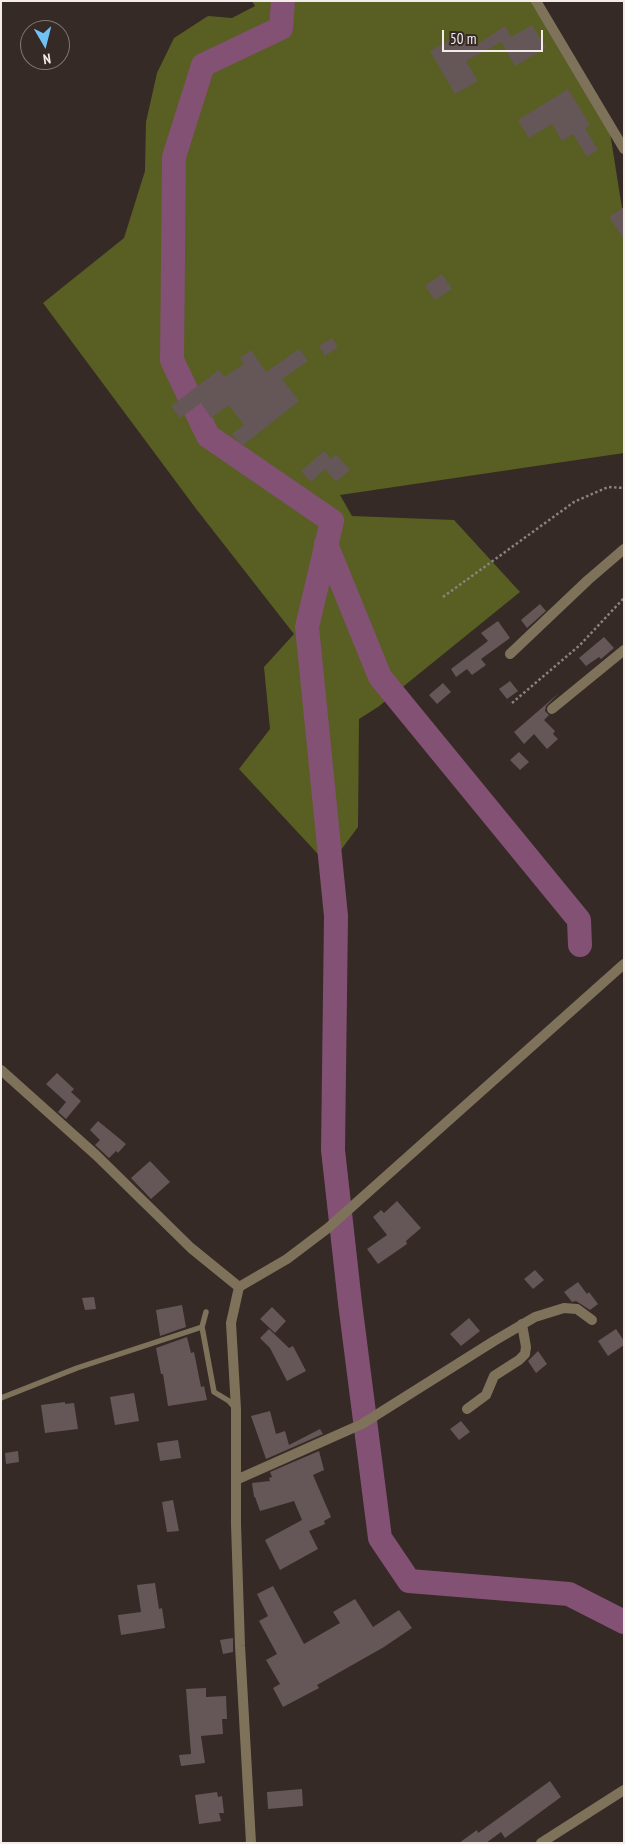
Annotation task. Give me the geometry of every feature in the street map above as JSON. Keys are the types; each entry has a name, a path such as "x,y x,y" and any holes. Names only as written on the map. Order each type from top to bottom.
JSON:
{"street":[{"path":"536,1 624,149"},
{"path":"510,654 588,580 624,549"},
{"path":"552,709 624,650"},
{"path":"251,1843 240,1646 236,1524 236,1409 231,1323 239,1287 287,1259 328,1228 357,1200 624,964"},
{"path":"1,1070 96,1154 191,1248 239,1287"},
{"path":"236,1480 365,1422 535,1316 564,1308 577,1309 592,1320"},
{"path":"467,1409 486,1395 494,1376 525,1354 526,1348 522,1324"},
{"path":"541,1843 624,1790"}],"lane":[{"path":"206,1312 202,1327 214,1392 229,1401 236,1409"},
{"path":"1,1398 58,1378 77,1368 202,1327"}],"path":[{"path":"443,597 574,502 608,487 624,488"},
{"path":"512,703 580,646 624,598"}],"green space":[{"path":"252,1 535,1 609,126 624,221 624,453 340,495 352,516 454,520 520,592 378,707 359,719 358,827 329,866 239,769 270,729 264,667 294,634 197,510 43,303 124,238 145,171 146,122 157,73 174,38 208,16 232,18 255,6"}],"building":[{"path":"532,25 546,48 515,66 501,42 466,61 478,81 455,94 430,51 453,38 456,44 473,35 478,44 505,26 511,37"},
{"path":"568,89 590,125 585,128 598,150 587,157 573,134 562,141 552,124 529,138 518,120"},
{"path":"624,207 624,239 609,217"},
{"path":"442,274 452,289 435,300 425,286"},
{"path":"332,338 338,347 325,356 319,346"},
{"path":"299,349 308,361 282,379 299,401 242,446 232,434 244,425 229,405 211,418 201,403 180,418 171,406 219,370 224,377 244,364 240,358 251,350 266,372"},
{"path":"324,451 331,459 336,454 350,470 336,482 325,469 311,482 301,471"},
{"path":"540,604 546,611 527,628 521,620"},
{"path":"498,621 510,638 481,659 486,665 472,675 467,669 456,677 451,669 488,641 481,633"},
{"path":"604,637 614,648 601,659 599,657 586,666 579,658"},
{"path":"510,681 518,691 507,699 499,689"},
{"path":"443,683 451,692 437,704 429,695"},
{"path":"559,693 546,706 545,711 549,715 544,720 555,731 553,734 558,739 547,749 534,734 524,744 514,732"},
{"path":"519,752 529,762 520,770 510,760"},
{"path":"57,1073 74,1089 71,1092 81,1101 66,1119 58,1112 66,1102 46,1084"},
{"path":"98,1121 126,1144 118,1153 116,1151 109,1158 95,1145 100,1140 90,1130"},
{"path":"150,1161 170,1182 151,1199 131,1178"},
{"path":"397,1201 421,1228 406,1241 407,1244 378,1264 367,1249 387,1235 373,1217 381,1210 384,1213"},
{"path":"535,1270 544,1280 533,1289 524,1279"},
{"path":"578,1282 598,1304 590,1310 576,1301 572,1302 564,1292"},
{"path":"94,1297 96,1309 85,1310 82,1298"},
{"path":"182,1305 186,1327 160,1336 156,1310"},
{"path":"272,1307 286,1321 275,1333 260,1319"},
{"path":"469,1318 480,1331 461,1346 450,1334"},
{"path":"269,1329 289,1348 293,1346 306,1371 287,1381 270,1348 260,1338"},
{"path":"616,1329 624,1341 624,1345 608,1356 598,1341"},
{"path":"187,1337 191,1353 194,1352 201,1387 204,1386 207,1400 168,1406 163,1374 161,1374 156,1348"},
{"path":"538,1351 547,1364 536,1373 528,1361"},
{"path":"134,1393 139,1421 115,1425 110,1397"},
{"path":"65,1402 65,1404 74,1403 78,1429 45,1433 41,1405"},
{"path":"270,1411 276,1434 285,1431 289,1445 320,1429 323,1434 266,1459 251,1416"},
{"path":"461,1421 470,1432 459,1440 450,1429"},
{"path":"178,1440 181,1458 160,1461 157,1443"},
{"path":"18,1451 19,1462 6,1464 5,1453"},
{"path":"319,1451 324,1470 313,1475 331,1517 324,1521 325,1524 309,1531 318,1549 280,1570 265,1540 302,1520 294,1501 260,1511 254,1497 252,1483 270,1481 269,1478 272,1477 270,1472"},
{"path":"173,1500 179,1531 167,1532 162,1502"},
{"path":"155,1583 159,1609 162,1608 165,1628 121,1635 118,1615 141,1612 137,1585"},
{"path":"273,1586 304,1644 340,1623 333,1612 355,1599 373,1627 399,1610 412,1628 384,1647 317,1685 319,1688 283,1707 273,1688 280,1684 266,1660 277,1654 259,1621 268,1616 257,1594"},
{"path":"233,1638 233,1652 223,1654 220,1640"},
{"path":"206,1688 206,1697 226,1696 227,1719 222,1719 223,1734 201,1736 205,1763 181,1766 179,1755 191,1754 186,1689"},
{"path":"550,1781 561,1797 505,1838 501,1832 486,1843 459,1843 477,1830 478,1833"},
{"path":"302,1789 303,1806 268,1809 267,1792"},
{"path":"217,1792 218,1797 222,1796 224,1813 219,1813 221,1821 199,1824 195,1795"}],"waterway":[{"path":"283,1 281,28 203,65 174,157 172,360 208,436 332,521 307,627 336,916 333,1150 350,1303 380,1538 409,1581 569,1594 624,1622"},
{"path":"326,544 380,677 579,920 580,945"}]}
